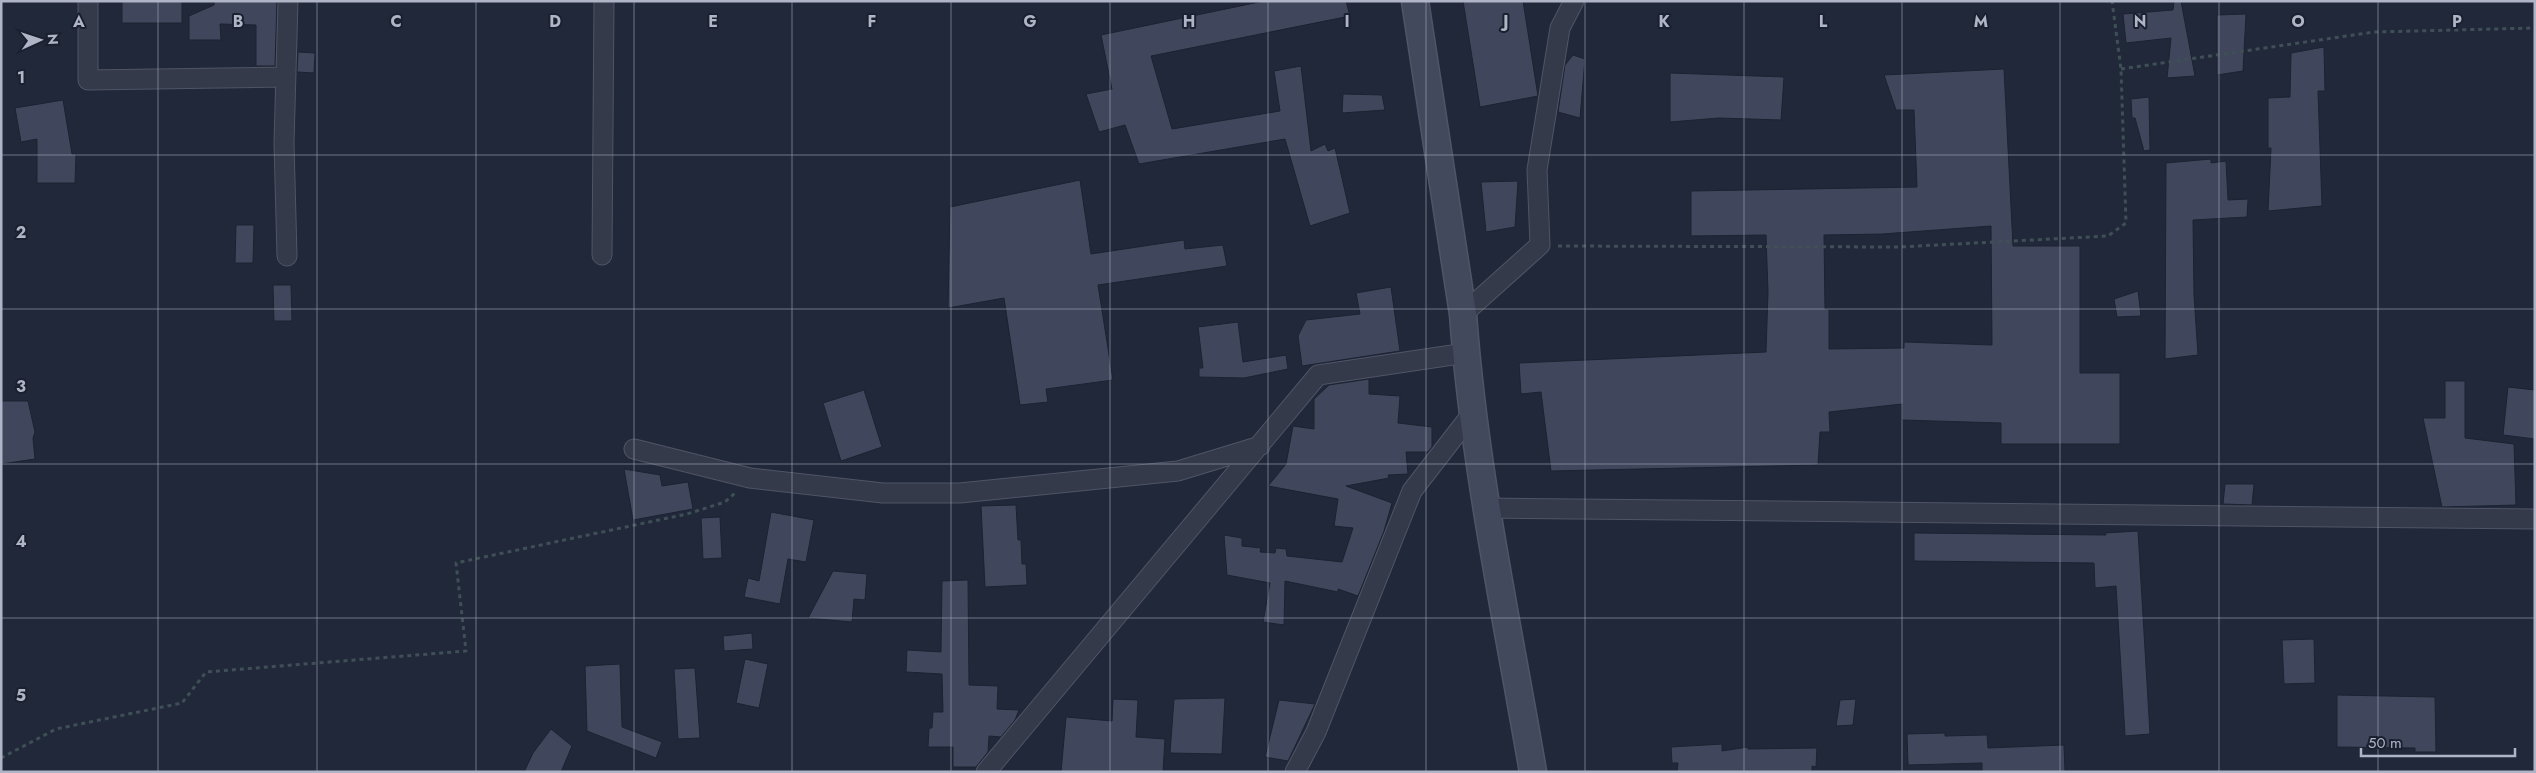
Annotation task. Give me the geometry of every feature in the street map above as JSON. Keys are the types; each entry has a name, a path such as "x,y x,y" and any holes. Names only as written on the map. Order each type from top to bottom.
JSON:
{"main road":[{"path":"1415,1 1463,314 1466,353 1488,508 1533,772"}],"street":[{"path":"88,1 88,80 286,77"},
{"path":"287,256 284,143 288,1"},
{"path":"602,255 604,1"},
{"path":"1463,314 1540,245 1537,170 1560,28 1574,1"},
{"path":"986,772 1318,375 1466,353"},
{"path":"1295,772 1316,732 1412,492 1474,412"},
{"path":"634,449 750,478 884,493 960,493 1178,471 1260,446"},
{"path":"1488,508 2535,519"}],"path":[{"path":"1540,245 1900,247 2108,236 2126,222 2121,69 2112,1"},
{"path":"2121,69 2374,32 2535,28"},
{"path":"1,758 56,729 182,703 206,672 466,651 456,564 688,514 725,502 750,478"}],"building":[{"path":"122,1 182,1 182,23 122,23"},
{"path":"214,1 277,1 275,66 256,66 256,25 220,24 221,40 189,40 189,16 214,5"},
{"path":"1264,1 1346,1 1350,16 1151,56 1172,129 1280,111 1274,71 1301,66 1311,151 1325,144 1328,151 1335,148 1350,213 1310,226 1285,139 1139,164 1125,125 1099,132 1086,94 1112,89 1101,35"},
{"path":"1463,1 1523,1 1538,96 1480,107"},
{"path":"2174,1 2181,1 2195,76 2167,78 2171,38 2126,43 2123,14 2173,10"},
{"path":"2246,14 2243,71 2217,75 2217,15"},
{"path":"2324,47 2325,91 2318,91 2322,206 2268,211 2271,148 2268,148 2268,98 2290,97 2291,53"},
{"path":"298,52 315,53 314,73 297,72"},
{"path":"1573,55 1585,59 1580,118 1558,112 1565,65"},
{"path":"2004,69 2013,246 2080,246 2080,373 2120,373 2120,444 2001,444 2001,423 1902,420 1902,404 1829,412 1830,432 1820,432 1818,465 1551,471 1541,392 1521,394 1519,363 1766,352 1768,292 1766,235 1691,236 1691,191 1917,187 1914,110 1896,110 1884,75","holes":["1991,226 1992,345 1904,342 1904,348 1829,349 1829,309 1825,309 1824,235 1882,234"]},
{"path":"1670,73 1784,77 1781,120 1719,118 1670,122"},
{"path":"1343,94 1382,95 1385,110 1342,113"},
{"path":"2149,97 2150,150 2144,151 2135,118 2132,118 2131,99"},
{"path":"63,100 72,154 76,154 75,183 37,183 37,139 21,142 15,108"},
{"path":"2211,159 2211,163 2226,161 2228,200 2248,199 2247,217 2193,220 2194,295 2198,355 2165,359 2166,163"},
{"path":"1080,180 1091,254 1184,240 1185,249 1223,245 1227,266 1098,285 1113,380 1046,389 1048,402 1020,405 1004,298 948,308 950,207"},
{"path":"1518,181 1515,227 1486,232 1481,182"},
{"path":"236,225 254,225 253,263 235,263"},
{"path":"273,285 291,285 292,321 274,321"},
{"path":"1391,287 1400,351 1302,366 1298,336 1306,320 1360,314 1356,293"},
{"path":"2138,291 2141,316 2117,317 2114,299"},
{"path":"1238,322 1243,362 1286,355 1288,369 1244,378 1199,377 1199,368 1203,368 1198,327"},
{"path":"1369,379 1369,394 1400,396 1398,423 1432,427 1432,447 1428,452 1406,452 1408,474 1388,475 1389,478 1346,486 1392,503 1384,531 1358,596 1338,589 1338,592 1285,581 1284,625 1263,622 1270,583 1227,575 1224,535 1242,538 1242,546 1261,548 1260,552 1275,553 1276,548 1286,549 1287,556 1342,562 1353,528 1334,526 1338,499 1268,486 1286,464 1293,426 1314,429 1314,399 1329,385"},
{"path":"2445,381 2465,381 2465,438 2514,444 2516,505 2442,507 2423,418 2445,418"},
{"path":"2508,387 2535,390 2535,439 2503,435"},
{"path":"864,390 882,447 841,461 823,403"},
{"path":"1,401 28,401 35,432 33,438 35,459 1,464"},
{"path":"624,469 660,475 662,486 688,482 693,509 633,520"},
{"path":"2225,484 2254,484 2252,505 2223,504"},
{"path":"1016,505 1018,540 1021,540 1022,564 1026,564 1027,585 985,587 981,506"},
{"path":"771,512 814,520 806,562 788,559 780,604 744,597 748,578 759,581"},
{"path":"720,517 722,558 703,559 701,518"},
{"path":"2138,531 2150,734 2125,736 2116,586 2095,588 2094,563 1914,561 1914,533 2106,535 2105,533"},
{"path":"833,571 867,574 865,600 854,599 852,622 808,618"},
{"path":"968,580 969,685 998,686 997,709 1019,710 1015,720 1001,737 989,736 988,752 976,767 953,767 953,747 928,747 929,728 932,728 933,712 943,712 942,674 906,672 907,650 941,652 942,581"},
{"path":"752,633 753,649 724,651 723,636"},
{"path":"2314,639 2315,683 2284,684 2282,640"},
{"path":"745,659 768,664 759,708 736,703"},
{"path":"620,664 622,727 662,742 656,758 587,731 585,666"},
{"path":"695,668 700,738 678,739 674,669"},
{"path":"2337,695 2435,697 2436,752 2415,752 2415,748 2337,747"},
{"path":"1225,698 1222,754 1170,753 1174,699"},
{"path":"1113,699 1138,700 1136,737 1165,739 1163,772 1061,772 1066,717 1112,721"},
{"path":"1856,699 1853,725 1836,726 1840,700"},
{"path":"1279,700 1315,704 1288,761 1265,757"},
{"path":"551,729 572,746 561,772 524,772 533,753"},
{"path":"1945,733 1945,736 1987,735 1988,748 2064,745 2065,772 1982,772 1982,763 1908,765 1907,734"},
{"path":"1722,744 1722,751 1748,747 1748,749 1817,748 1816,767 1812,766 1812,772 1677,772 1678,763 1672,763 1671,747"}]}
